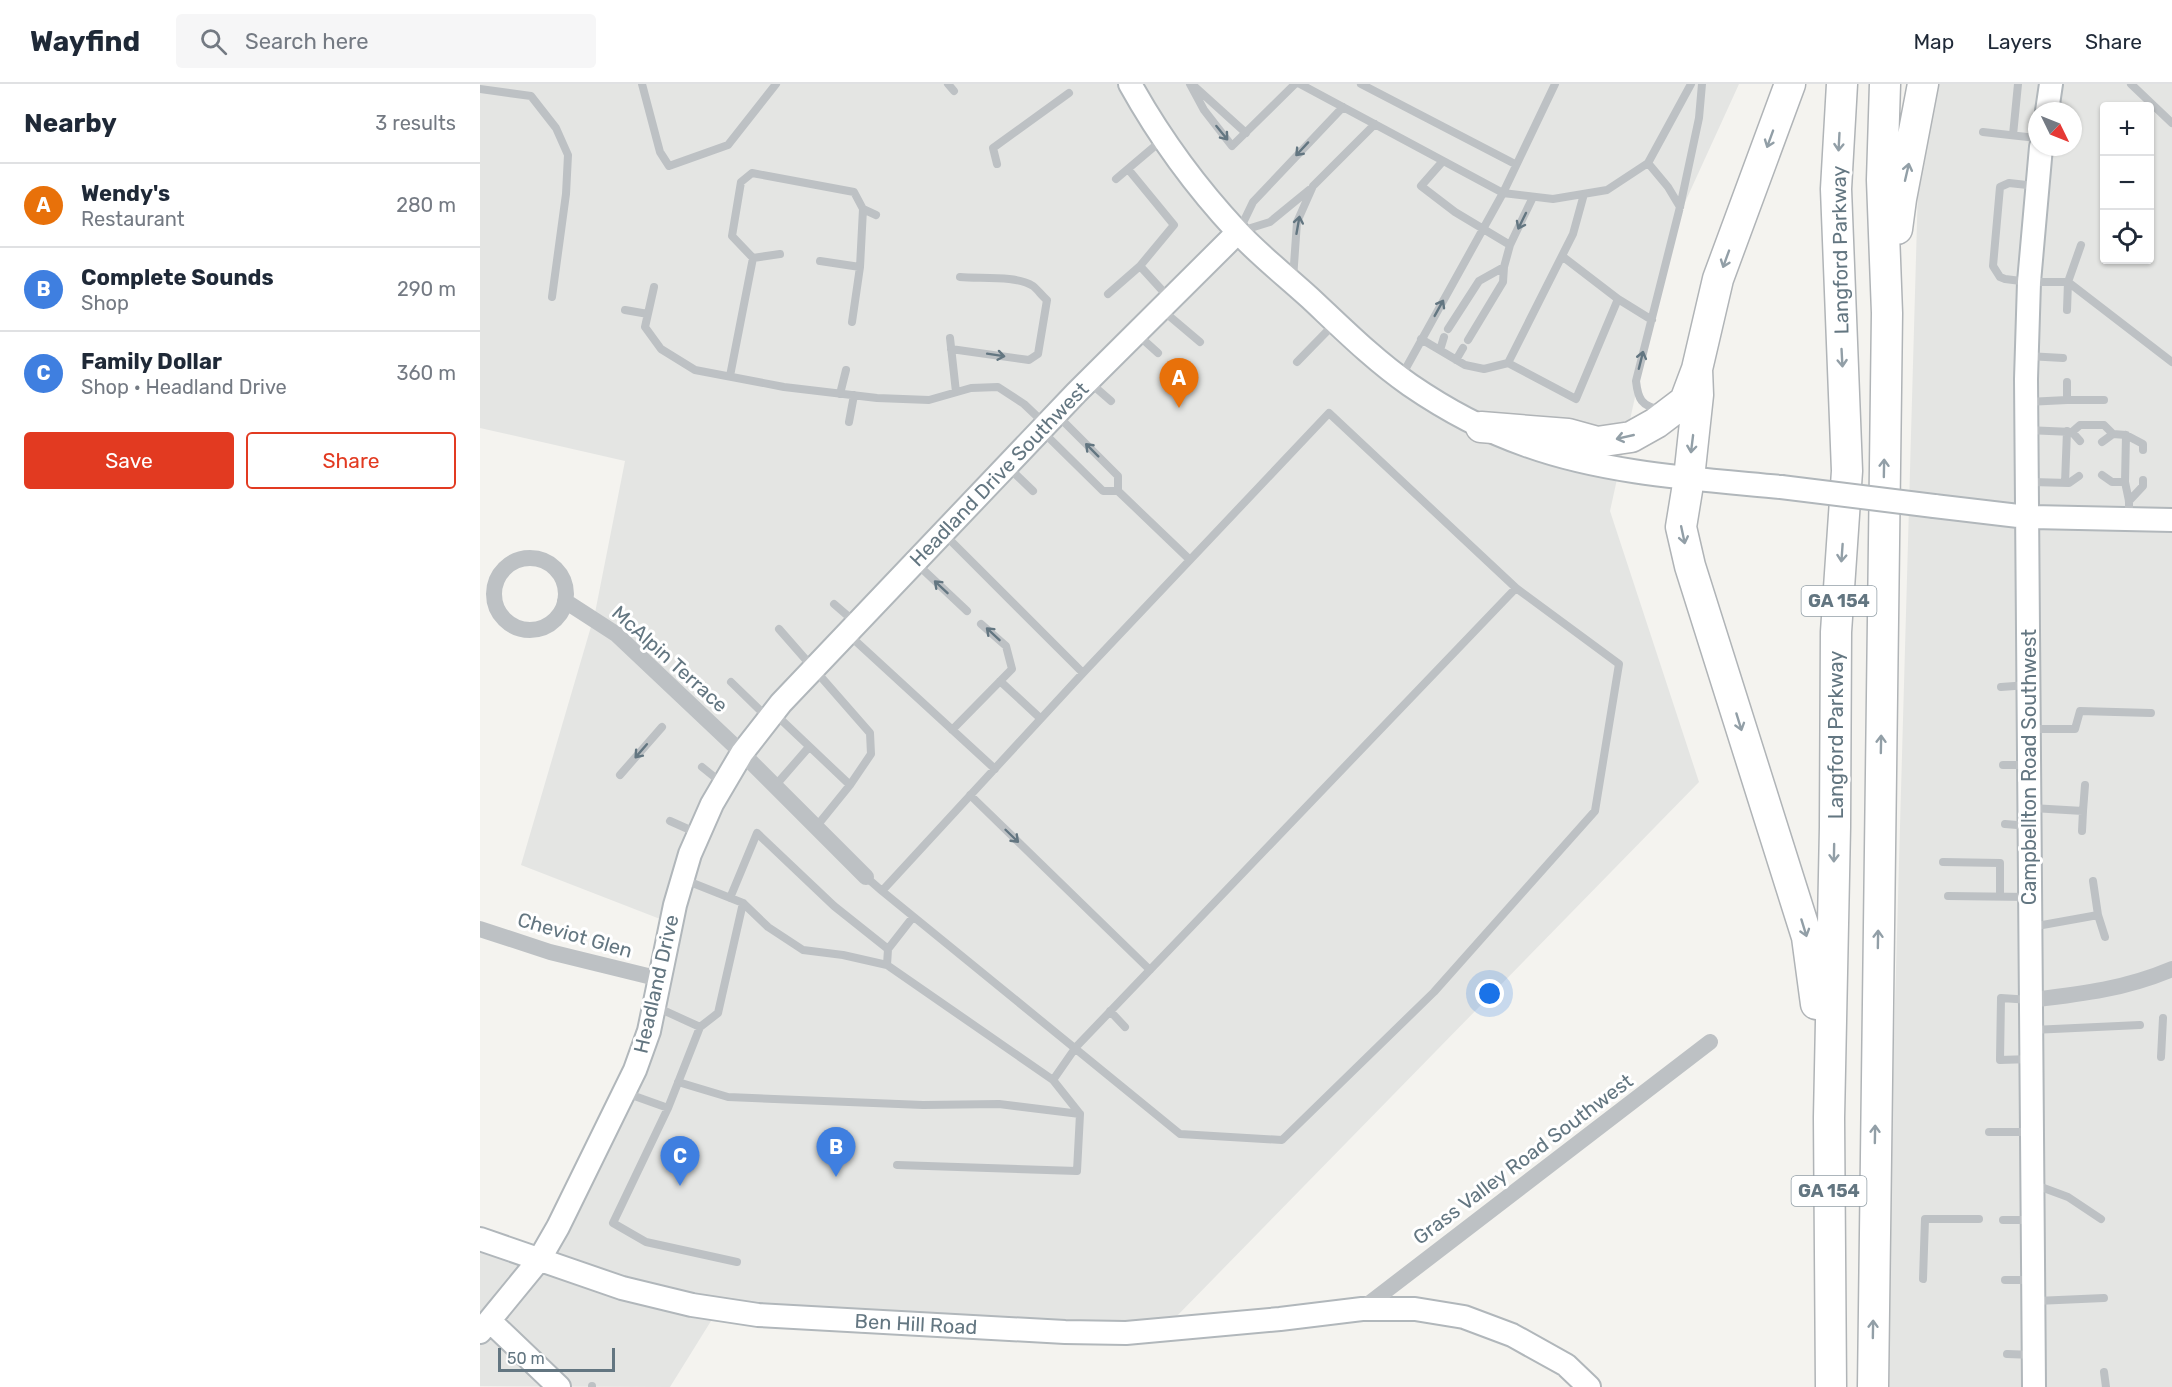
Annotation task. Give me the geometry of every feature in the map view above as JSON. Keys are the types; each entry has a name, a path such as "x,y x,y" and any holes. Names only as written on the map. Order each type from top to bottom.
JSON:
{"highway":[{"path":"1481,427 1568,435 1597,442 1631,437 1656,423 1684,401 1696,369 1718,279 1790,84"},
{"name":"Langford Parkway","path":"1831,1387 1829,1118 1835,827 1836,632 1847,471 1836,189 1842,84"},
{"name":"GA 154","path":"1873,1387 1887,313 1882,180 1885,84"},
{"path":"1887,313 1901,199 1923,84"},
{"path":"1696,369 1698,395 1681,527 1690,566 1807,938 1829,1118"}],"main road":[{"path":"1130,84 1163,139 1200,189 1238,232 1365,349 1410,385 1481,427 1527,446 1599,465 1689,478 2027,517 2129,510 2172,520"},
{"path":"2048,102 2051,84"},
{"name":"Campbellton Road Southwest","path":"2034,1387 2026,402 2030,282 2041,156"},
{"name":"Headland Drive Southwest","path":"770,718 1048,422 1238,232"},
{"name":"Headland Drive","path":"485,1327 539,1260 558,1227 635,1070 654,1006 675,905 699,834 723,784 742,753 770,718"},
{"name":"Ben Hill Road","path":"480,1239 622,1288 692,1305 758,1315 1065,1332 1126,1333 1362,1309 1415,1309 1464,1317 1512,1335 1566,1365 1589,1387"},
{"path":"485,1327 559,1387"}],"street":[{"path":"537,558 554,566 560,573 564,582 566,601 557,618 550,624 532,630 523,630 506,622 500,615 493,597 494,587 502,570 509,564 518,560 537,558"},
{"name":"McAlpin Terrace","path":"566,601 616,634 742,753 866,877"},
{"name":"Cheviot Glen","path":"480,929 550,952 660,979"},
{"path":"2031,1000 2101,992 2145,981 2172,969"},
{"name":"Grass Valley Road Southwest","path":"1362,1309 1710,1042"}],"lane":[{"path":"642,84 660,152 669,166 728,146 777,84"},
{"path":"1191,84 1246,133"},
{"path":"1191,84 1204,110 1232,146 1295,84"},
{"path":"1300,84 1503,193 1553,199 1607,190 1647,163 1691,84"},
{"path":"1361,84 1515,164"},
{"path":"1400,377 1503,193 1555,84"},
{"path":"1676,409 1658,410 1646,405 1638,396 1636,381 1680,207 1699,118 1702,84"},
{"path":"2013,135 2018,84"},
{"path":"2131,84 2172,123"},
{"path":"480,89 531,96 556,128 568,155 566,194 552,297"},
{"path":"997,164 993,148 1069,93"},
{"path":"1238,232 1253,202 1342,107"},
{"path":"1238,232 1270,222 1313,186 1375,124"},
{"path":"1983,132 2028,137"},
{"path":"1116,179 1163,139"},
{"path":"1443,161 1421,186 1483,230 1510,245"},
{"path":"1647,163 1668,187 1680,207"},
{"path":"1108,294 1140,266 1174,225 1128,169"},
{"path":"753,258 732,236 741,182 752,173 854,192 863,209 860,267 852,322"},
{"path":"2037,186 2009,183 2000,187 1993,266 2000,277 2030,282 2068,282 2172,362"},
{"path":"1293,283 1297,222 1313,186"},
{"path":"1509,363 1575,226 1584,194"},
{"path":"1456,360 1503,282 1504,267 1510,245 1533,196"},
{"path":"863,209 876,215"},
{"path":"2067,310 2068,282 2081,245"},
{"path":"753,258 780,254"},
{"path":"1562,255 1618,298 1652,320"},
{"path":"730,376 753,258"},
{"path":"820,261 860,267"},
{"path":"1140,266 1166,304 1200,342"},
{"path":"1440,350 1446,333 1479,281 1504,267"},
{"path":"951,349 1029,360 1038,354 1047,300 1031,285 998,277 980,279 960,277"},
{"path":"654,287 645,327 661,349 695,370 784,387 840,394 928,400 971,388 998,387 1024,404 1118,477 1118,491"},
{"path":"1421,339 1465,365 1484,369 1509,363 1576,399 1618,298"},
{"path":"625,310 648,314"},
{"path":"1297,362 1336,322"},
{"path":"1136,333 1158,353"},
{"path":"950,338 956,392"},
{"path":"2027,356 2063,358"},
{"path":"840,394 846,370"},
{"path":"1088,381 1111,401"},
{"path":"2067,382 2067,400"},
{"path":"849,422 854,395"},
{"path":"2026,402 2104,400"},
{"path":"866,877 882,891 914,917 1076,1047 1180,1134 1282,1140 1434,992 1595,811 1619,664 1516,588 1329,413 1040,718 882,891"},
{"path":"1048,422 1103,491 1118,491 1189,559"},
{"path":"2026,430 2070,432 2080,425 2104,425 2113,434"},
{"path":"2070,432 2080,441"},
{"path":"2067,483 2070,432"},
{"path":"2102,441 2113,434 2126,435 2144,444 2143,450"},
{"path":"2126,435 2125,482 2129,510"},
{"path":"1006,466 1033,490"},
{"path":"2067,483 2079,476"},
{"path":"2102,476 2112,482 2125,482"},
{"path":"2129,510 2143,486 2143,480"},
{"path":"2027,482 2067,483 2079,489"},
{"path":"2102,488 2112,482"},
{"path":"943,533 1083,673"},
{"path":"915,563 967,611"},
{"path":"1053,1080 1076,1047 1516,588"},
{"path":"834,604 852,629 994,769"},
{"path":"952,730 1012,669 1006,646 981,624"},
{"path":"779,629 870,733 871,754 850,785 816,827"},
{"path":"1000,681 1040,718"},
{"path":"731,682 770,718 809,747 850,785"},
{"path":"2001,687 2028,685"},
{"path":"2029,729 2075,729 2080,711 2151,713"},
{"path":"620,775 662,727"},
{"path":"775,786 809,747"},
{"path":"2002,765 2029,765"},
{"path":"702,767 723,784"},
{"path":"2082,831 2085,785"},
{"path":"970,795 1150,970"},
{"path":"2005,824 2030,817 2083,811"},
{"path":"670,821 699,834"},
{"path":"730,898 757,832 834,906 888,949"},
{"path":"1943,862 2000,863 2000,897"},
{"path":"683,879 743,903 768,927 803,950 843,955 887,965 1053,1080 1080,1114 1077,1170 897,1165"},
{"path":"2092,881 2098,915 2105,937"},
{"path":"1948,896 2030,897"},
{"path":"737,1262 646,1242 613,1223 668,1108 700,1027 718,1012 743,903"},
{"path":"2031,927 2098,915"},
{"path":"887,965 888,949 914,917"},
{"path":"2031,1000 2001,998 2000,1060 2032,1059"},
{"path":"654,1006 700,1027"},
{"path":"1110,1011 1125,1027"},
{"path":"2161,1057 2163,1018"},
{"path":"2031,1030 2140,1025"},
{"path":"678,1082 728,1097 923,1105 999,1104 1080,1114"},
{"path":"624,1092 668,1108"},
{"path":"1989,1132 2032,1132"},
{"path":"2033,1184 2068,1197 2100,1219"},
{"path":"1923,1278 1924,1219 1979,1219"},
{"path":"2003,1220 2033,1220"},
{"path":"2005,1280 2034,1291 2104,1298"},
{"path":"2007,1354 2034,1355"},
{"path":"2104,1372 2106,1387"}],"shaded area":[{"path":"480,84 1739,84 1671,233 1610,511 1699,782 1173,1320 711,1321 670,1387 480,1386 480,1248 528,1263 603,1136 673,924 521,865 595,613 625,461 480,428"},
{"path":"1924,84 2172,84 2172,1387 1886,1387 1920,115"}],"place":[{"name":"Wendy's","path":"1179,408"},
{"name":"Complete Sounds","path":"836,1177"},
{"name":"Family Dollar","path":"680,1186"}]}
